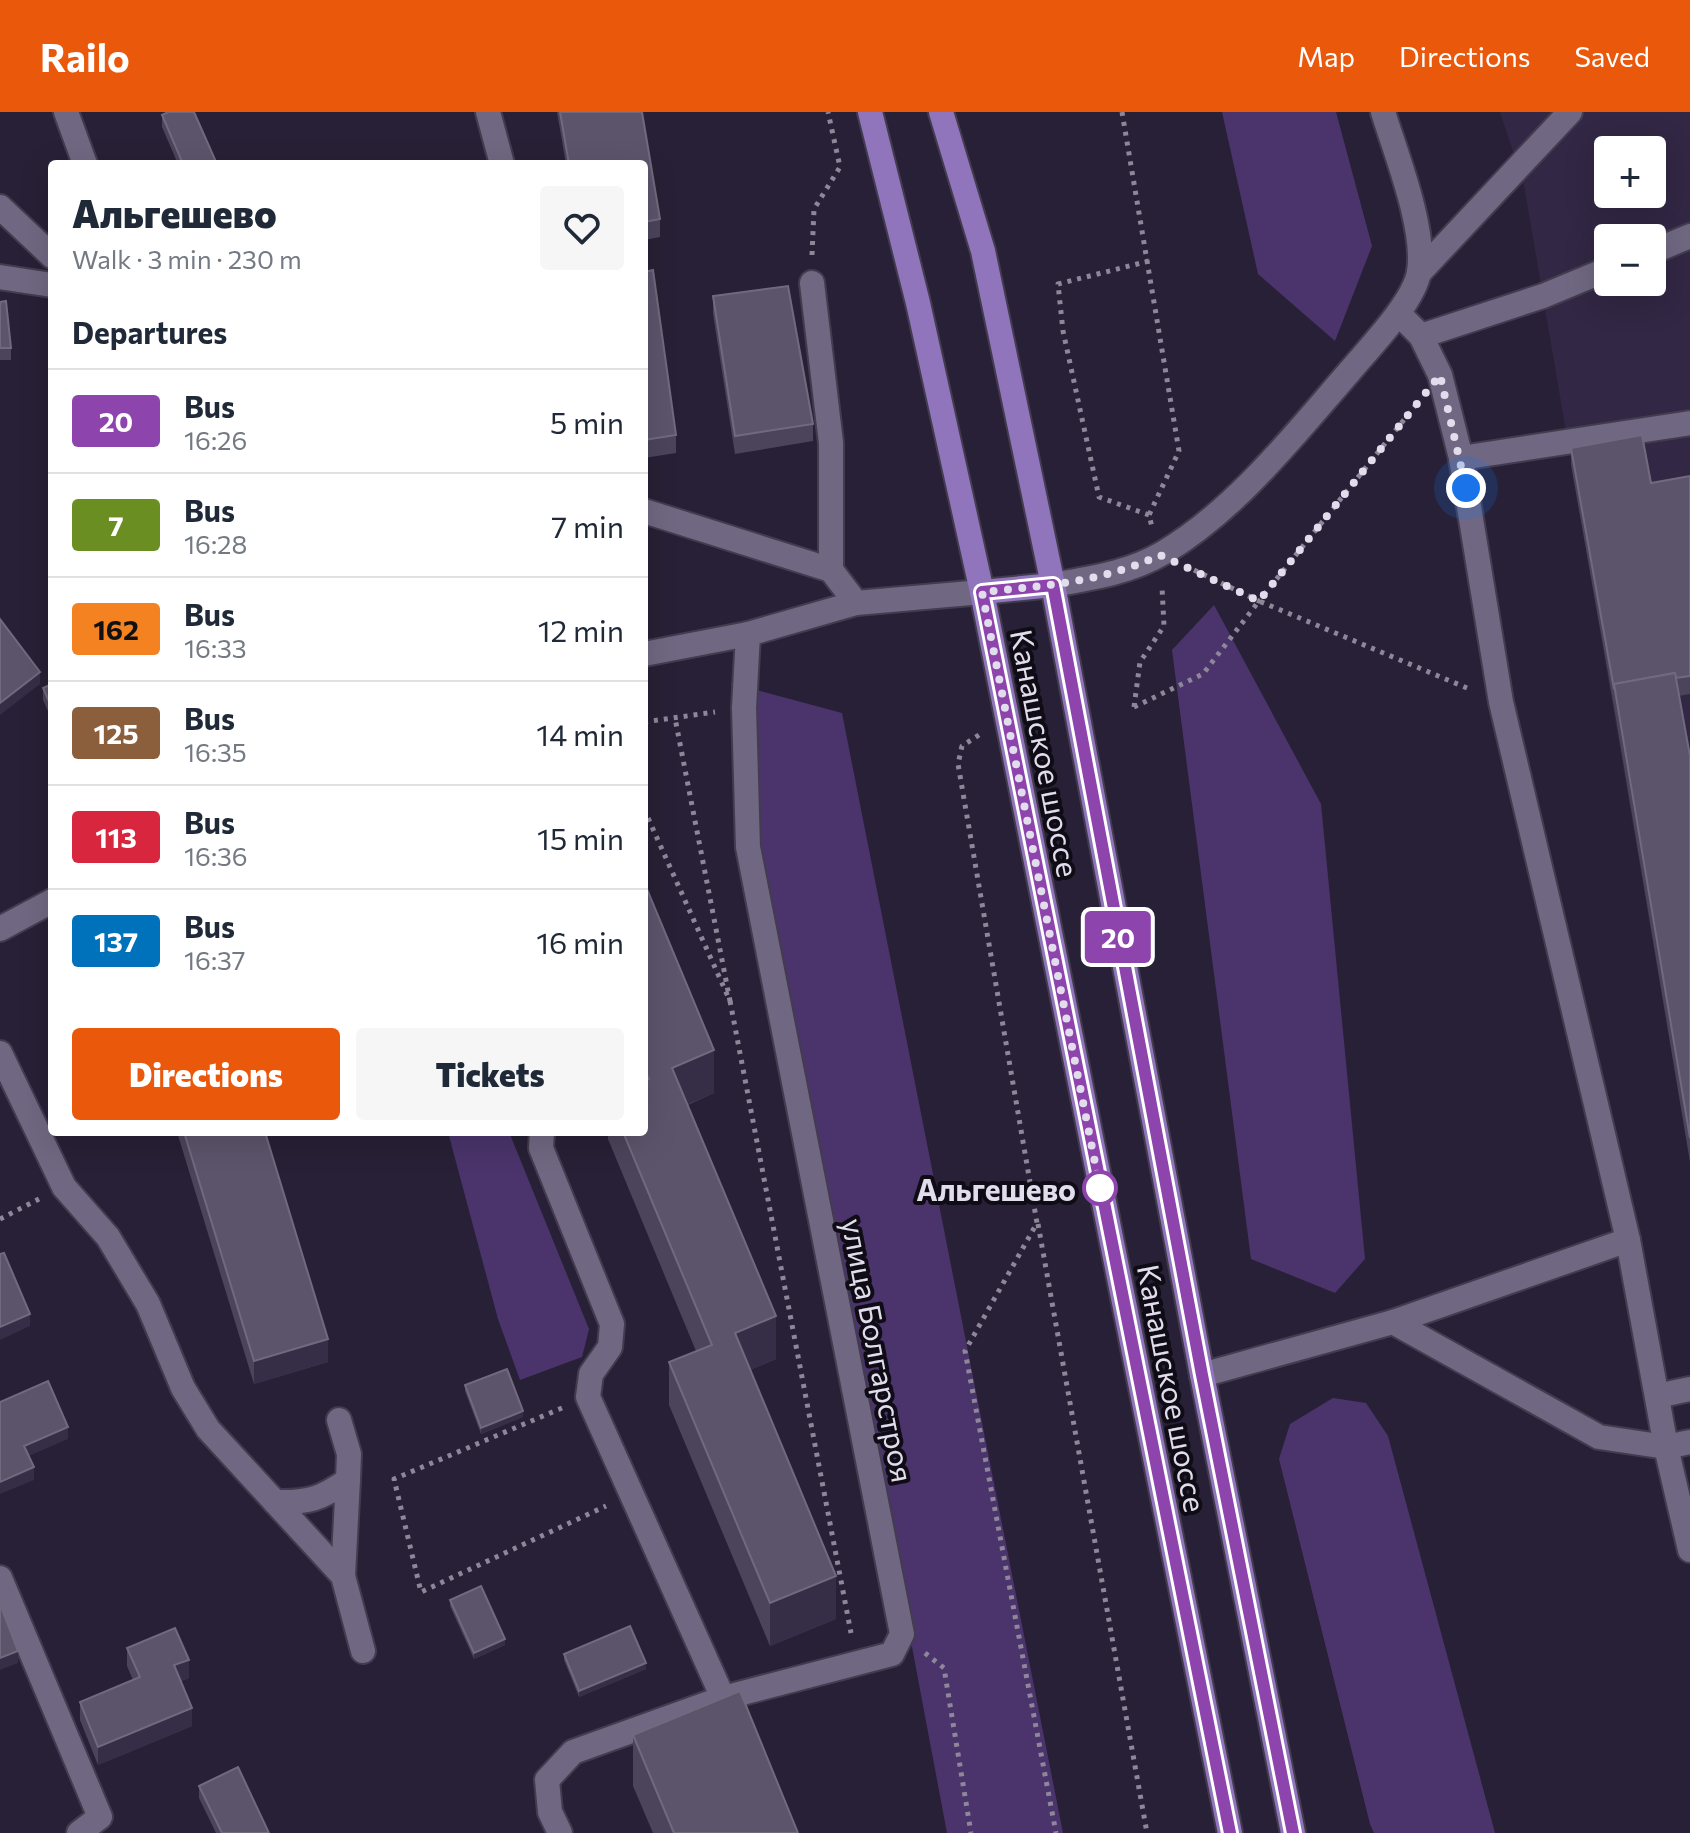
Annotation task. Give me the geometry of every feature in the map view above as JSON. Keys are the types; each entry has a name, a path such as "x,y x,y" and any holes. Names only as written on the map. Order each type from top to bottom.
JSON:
{"main road":[{"name":"Канашское шоссе","path":"870,112 918,303 982,592 1230,1833"},
{"name":"Канашское шоссе","path":"941,112 983,251 1053,585 1202,1375 1293,1833"},
{"path":"982,592 1053,585"}],"street":[{"path":"66,112 84,160"},
{"path":"488,112 501,160"},
{"path":"1383,112 1416,221 1419,273"},
{"path":"1053,585 1134,567 1160,555 1186,539 1266,468 1399,314 1419,273 1566,114"},
{"path":"0,207 48,252"},
{"path":"1666,246 1690,236"},
{"path":"1421,336 1543,296 1594,275"},
{"path":"0,277 48,284"},
{"path":"812,283 831,443 831,570"},
{"path":"1399,314 1421,336 1440,375 1461,458 1501,702 1628,1240 1657,1396 1678,1444 1690,1550"},
{"path":"1461,458 1690,423"},
{"path":"648,512 831,570 856,603"},
{"path":"648,653 748,634 856,603 982,592"},
{"name":"улица Болгарстроя","path":"748,634 744,708 748,847 902,1634"},
{"path":"0,929 48,903"},
{"path":"0,1053 64,1187 116,1250 148,1304 183,1388 208,1429 343,1576"},
{"path":"542,1136 541,1148 612,1324 610,1347 591,1374 588,1397 723,1698"},
{"path":"1202,1375 1393,1322 1628,1240"},
{"path":"1393,1322 1599,1437 1678,1444"},
{"path":"1657,1396 1690,1389"},
{"path":"339,1420 349,1454 343,1576 363,1651"},
{"path":"275,1502 304,1503 328,1494 348,1480"},
{"path":"0,1578 100,1817 79,1833"},
{"path":"560,1833 550,1812 547,1780 573,1752 723,1698 892,1654 902,1634"}],"path":[{"path":"812,283 814,209 840,167 828,112"},
{"path":"1122,112 1179,451 1149,515 1160,555 1164,626 1140,662 1134,707 1203,674 1440,375"},
{"path":"1149,261 1058,284 1063,331 1099,497 1149,515"},
{"path":"1160,555 1259,601 1501,702"},
{"path":"648,721 744,708"},
{"path":"675,718 856,1663"},
{"path":"979,735 962,746 958,764 1147,1833"},
{"path":"648,818 730,1001"},
{"path":"0,1219 64,1187"},
{"path":"1037,1223 965,1351 1056,1833"},
{"path":"588,1397 394,1479 421,1592 631,1494"},
{"path":"902,1634 944,1668 971,1833"}],"shaded area":[{"path":"1222,112 1336,112 1372,246 1335,341 1258,274"},
{"path":"1500,112 1690,112 1690,1161 1524,185"},
{"path":"1214,605 1321,804 1365,1259 1335,1293 1251,1259 1172,650"},
{"path":"731,683 842,713 1063,1833 947,1833"},
{"path":"449,1136 511,1136 589,1329 582,1357 520,1380 498,1319"},
{"path":"1333,1398 1366,1403 1388,1436 1495,1833 1374,1833 1370,1824 1279,1459 1290,1424"}],"building":[{"path":"168,112 194,112 215,160 181,160 162,115"},
{"path":"560,112 642,112 660,219 648,221 648,160 568,160"},
{"path":"653,270 676,435 648,439 648,271"},
{"path":"788,286 813,424 735,436 713,296"},
{"path":"6,301 11,348 0,348 0,302"},
{"path":"1642,435 1651,483 1690,476 1690,676 1676,678 1675,673 1614,684 1614,689 1571,448"},
{"path":"0,619 40,672 0,703"},
{"path":"1675,673 1690,756 1690,1138 1614,684"},
{"path":"648,892 714,1050 672,1068 776,1316 735,1333 836,1576 770,1603 669,1362 712,1345 625,1136 648,1136"},
{"path":"185,1136 266,1136 328,1339 254,1361"},
{"path":"4,1253 30,1314 0,1327 0,1254"},
{"path":"507,1369 523,1411 481,1428 465,1385"},
{"path":"48,1381 68,1427 24,1446 34,1467 0,1482 0,1402"},
{"path":"481,1586 505,1639 474,1653 450,1600"},
{"path":"0,1604 18,1651 0,1658"},
{"path":"630,1626 646,1663 579,1691 564,1654"},
{"path":"175,1628 189,1660 174,1665 192,1708 98,1747 80,1702 140,1677 127,1648"},
{"path":"740,1691 798,1833 674,1833 633,1735"},
{"path":"238,1767 269,1833 222,1833 199,1786"}],"bus line":[{"name":"20","path":"1230,1833 982,592 1053,585 1202,1375 1293,1833"}],"place":[{"name":"Альгешево","path":"1100,1188"}],"route":[{"path":"1100,1188 982,592 1053,585 1101,576 1134,567 1160,555 1259,601 1440,375 1466,488"}]}
